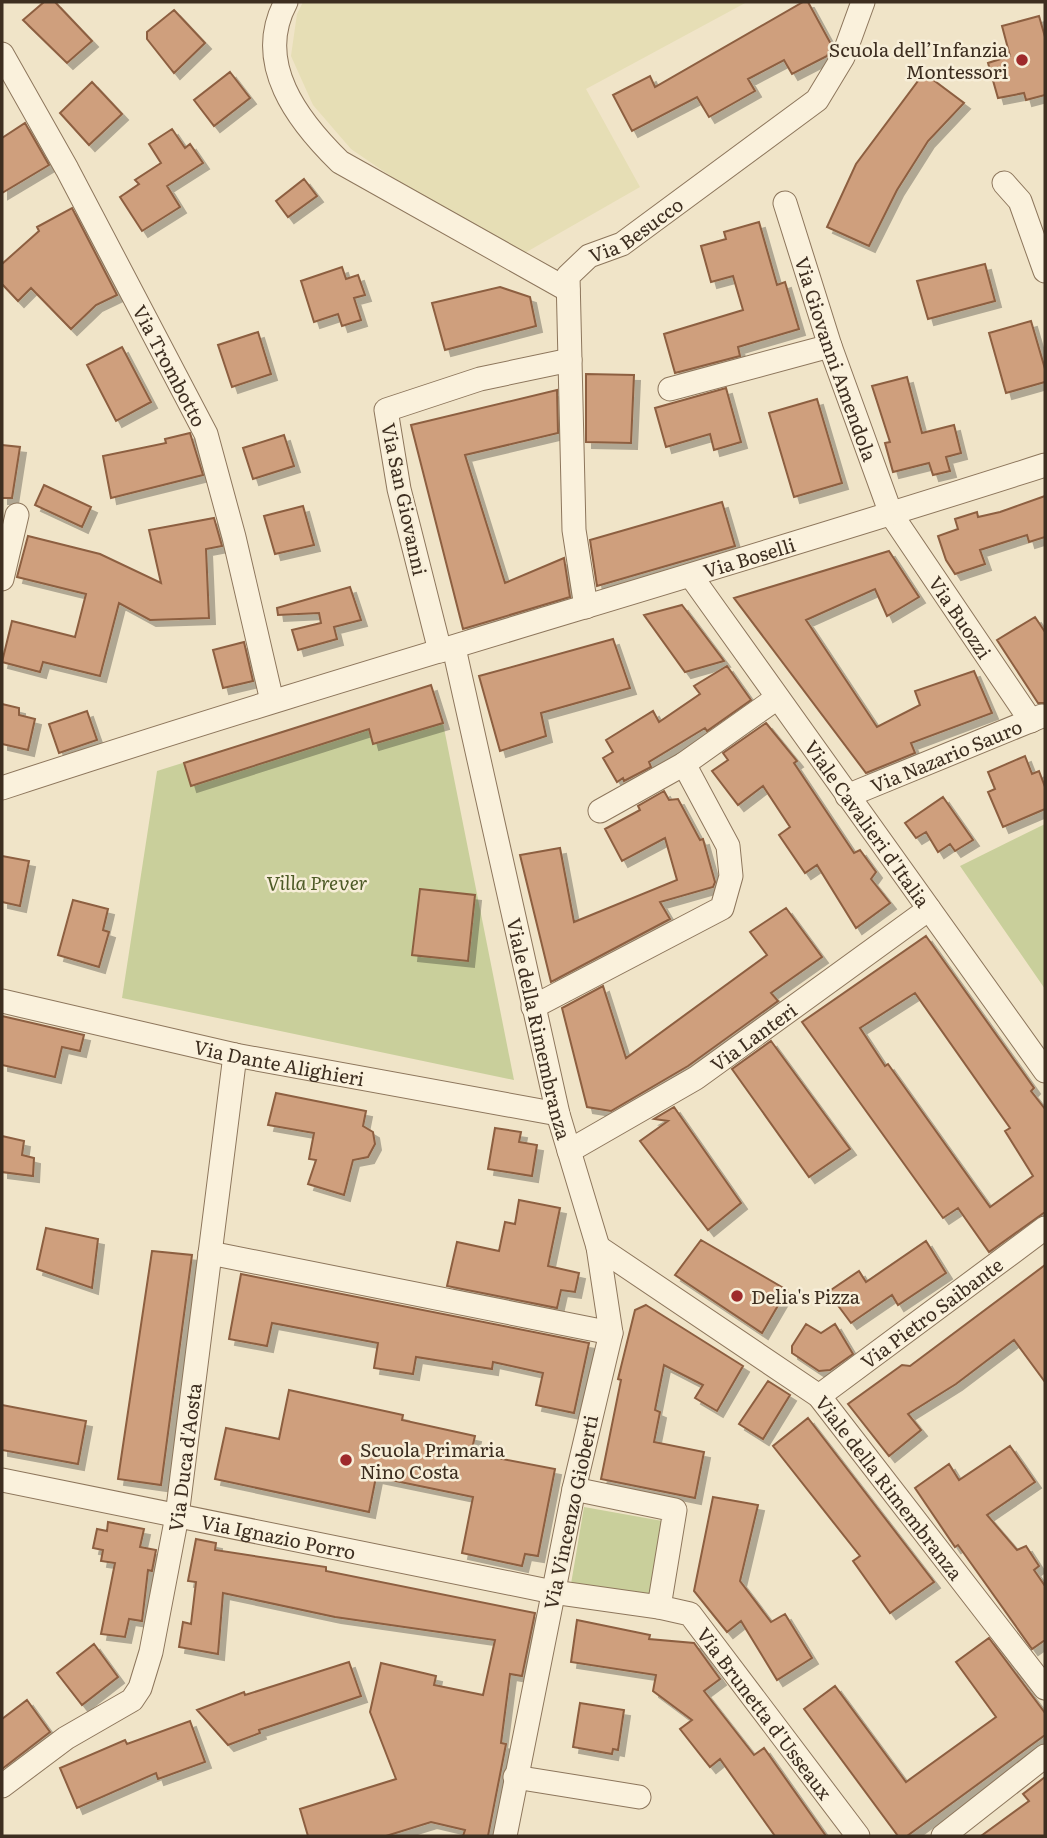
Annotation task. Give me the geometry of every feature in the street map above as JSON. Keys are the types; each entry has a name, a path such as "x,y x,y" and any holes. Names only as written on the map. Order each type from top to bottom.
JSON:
{"street":[{"path":"286,2 277,18 278,77 295,112 316,138 340,162 568,290"},
{"name":"Via Besucco","path":"586,607 574,530 568,276 589,256 622,244 817,100 843,57 863,2"},
{"name":"Via Trombotto","path":"2,54 67,169 205,434 234,537 272,701"},
{"path":"1004,183 1020,201 1045,271"},
{"name":"Via Giovanni Amendola","path":"785,204 830,346 891,514"},
{"path":"670,389 830,346"},
{"name":"Via San Giovanni","path":"447,649 399,489 386,410 480,379 570,360"},
{"name":"Via Boselli","path":"447,649 1045,465"},
{"name":"Via Buozzi","path":"891,514 1038,718"},
{"path":"2,579 17,515"},
{"name":"Viale Cavalieri d'Italia","path":"691,576 1045,1071"},
{"path":"2,788 272,701 447,649"},
{"name":"Viale della Rimembranza","path":"447,649 558,1114 598,1247 819,1396 1045,1688"},
{"path":"600,811 684,764 777,698"},
{"name":"Via Nazario Sauro","path":"846,796 1038,718"},
{"path":"533,1007 722,908 731,876 728,846 684,764"},
{"name":"Via Lanteri","path":"569,1151 696,1079 929,909"},
{"name":"Via Dante Alighieri","path":"2,1001 235,1055 558,1114"},
{"name":"Via Duca d'Aosta","path":"2,1786 66,1738 132,1700 140,1688 151,1652 177,1516 235,1055"},
{"name":"Via Pietro Saibante","path":"819,1396 1045,1228"},
{"name":"Via Vincenzo Gioberti","path":"505,1836 574,1489 611,1333 598,1247"},
{"path":"210,1253 611,1333"},
{"name":"Via Ignazio Porro","path":"2,1480 553,1592 659,1607"},
{"path":"574,1489 675,1510 659,1607"},
{"name":"Via Brunetta d'Usseaux","path":"659,1607 690,1614 858,1836"},
{"path":"943,1836 1045,1756"},
{"path":"515,1777 639,1797"}],"shaded area":[{"path":"303,2 747,2 586,89 640,187 523,254 392,177 351,149 313,105 291,56 297,14"}],"green space":[{"name":"Villa Prever","path":"431,685 443,723 514,1080 122,998 157,771"},
{"path":"1045,824 1045,989 960,866"},
{"path":"584,1507 668,1522 654,1598 571,1584"}],"building":[{"path":"44,2 55,2 92,41 67,63 23,20"},
{"path":"803,2 808,2 832,46 827,56 792,74 784,60 748,79 755,91 709,117 697,97 632,131 613,95 650,76 655,87"},
{"path":"174,10 205,43 174,73 147,39 147,32"},
{"name":"Scuola dell’Infanzia Montessori","path":"1039,16 1045,37 1045,95 1026,100 1024,93 998,98 988,63 1010,56 1002,26"},
{"path":"230,72 250,98 214,126 194,100"},
{"path":"924,73 964,103 928,141 897,190 869,246 827,227 856,164"},
{"path":"92,82 122,114 89,145 60,113"},
{"path":"25,123 49,165 2,193 2,138"},
{"path":"172,129 185,148 190,144 203,163 167,186 180,207 142,231 120,197 139,184 135,180 161,163 149,144"},
{"path":"304,179 317,196 288,217 276,201"},
{"path":"72,208 117,295 96,305 71,329 31,288 18,301 2,284 2,264 39,231 37,227"},
{"path":"759,222 777,285 785,282 799,329 738,347 740,356 675,373 664,334 743,310 733,276 711,282 701,246 726,239 724,232"},
{"path":"985,264 995,301 928,319 917,281"},
{"path":"342,267 346,279 358,275 365,295 354,298 361,320 342,326 338,314 314,322 301,281"},
{"path":"500,287 530,297 536,326 445,350 432,303"},
{"path":"1031,321 1045,369 1045,382 1006,393 989,333"},
{"path":"258,332 271,374 232,387 218,345"},
{"path":"122,347 151,402 116,421 87,365"},
{"path":"586,374 634,375 631,443 586,442"},
{"path":"907,377 922,433 954,425 961,453 946,457 950,471 933,475 929,463 893,472 885,443 890,442 872,386"},
{"path":"726,388 741,442 714,450 710,434 666,447 655,408"},
{"path":"557,390 558,433 465,455 505,583 564,558 570,597 463,629 411,425"},
{"path":"817,399 842,483 794,497 769,413"},
{"path":"190,433 203,475 111,498 103,456 166,443 165,439"},
{"path":"284,435 294,466 253,479 243,448"},
{"path":"2,445 20,447 12,498 2,498"},
{"path":"44,485 91,507 82,527 35,505"},
{"path":"1045,496 1045,537 1029,542 1027,535 980,550 985,564 955,574 946,560 938,536 958,529 955,519 977,512 978,517 1000,512"},
{"path":"722,502 735,546 597,586 590,540"},
{"path":"303,506 314,545 275,554 264,516"},
{"path":"214,518 222,546 206,549 209,618 150,620 119,603 100,676 43,662 40,672 2,662 12,621 75,637 86,594 17,577 28,536 100,554 161,583 149,530"},
{"path":"889,551 919,597 887,616 875,589 806,620 877,727 920,705 915,691 974,671 992,713 911,743 915,753 866,773 734,598"},
{"path":"350,587 361,620 334,627 337,639 298,650 292,630 321,623 319,613 278,615 277,608"},
{"path":"682,605 724,661 685,672 644,615"},
{"path":"1035,617 1045,632 1045,703 1038,703 997,640"},
{"path":"613,639 630,688 541,713 546,736 500,751 479,676"},
{"path":"244,642 253,681 223,688 213,650"},
{"path":"727,666 751,700 707,731 705,728 649,762 651,767 617,782 603,758 613,752 606,740 653,711 659,722 700,694 694,686"},
{"path":"431,685 443,723 373,744 369,729 191,786 184,763"},
{"path":"2,704 19,708 19,715 35,719 28,750 2,744"},
{"path":"87,711 97,740 59,753 49,724"},
{"path":"766,723 797,761 794,763 854,853 860,850 876,872 871,879 890,903 856,928 817,865 805,873 779,835 790,827 763,786 738,805 712,771 728,760 723,753"},
{"path":"1025,756 1032,774 1039,771 1045,787 1045,809 1003,827 988,792 995,789 988,772"},
{"path":"664,791 669,800 678,799 700,840 703,839 715,882 713,887 660,902 670,919 551,982 520,855 560,848 574,922 677,880 665,838 622,861 605,829 640,810 638,806"},
{"path":"943,797 973,840 955,851 950,844 938,852 926,832 916,838 905,823"},
{"path":"2,856 29,861 20,906 2,902"},
{"path":"420,889 475,895 468,961 412,955"},
{"path":"73,900 108,909 103,930 109,932 99,967 58,955"},
{"path":"786,908 822,957 771,993 778,1001 688,1066 611,1111 587,1107 562,1008 603,986 626,1058 767,955 750,932"},
{"path":"926,936 1034,1088 1031,1091 1045,1109 1045,1212 989,1252 958,1208 943,1218 802,1022","holes":["915,993 1010,1128 1005,1131 1033,1176 990,1207 888,1064 885,1066 860,1028"]},
{"path":"2,1016 84,1035 80,1051 62,1047 55,1077 2,1065"},
{"path":"771,1041 850,1149 809,1177 732,1069"},
{"path":"276,1093 366,1111 363,1126 373,1132 375,1144 368,1157 353,1160 344,1195 308,1184 316,1160 309,1159 314,1133 268,1125"},
{"path":"674,1107 741,1203 708,1230 640,1141 668,1121 654,1119"},
{"path":"495,1128 521,1132 519,1142 537,1145 532,1176 488,1169"},
{"path":"2,1136 24,1141 22,1155 34,1158 33,1176 2,1172"},
{"path":"519,1200 560,1208 548,1266 579,1273 575,1292 561,1290 557,1308 447,1286 457,1242 499,1251 505,1222 515,1224"},
{"path":"46,1228 98,1239 92,1288 37,1269"},
{"path":"701,1240 787,1290 762,1333 675,1275"},
{"path":"926,1241 946,1273 898,1305 892,1295 851,1323 828,1292 859,1271 866,1282"},
{"path":"152,1251 192,1255 161,1485 118,1479"},
{"path":"1045,1265 1045,1382 1014,1340 956,1384 908,1414 921,1430 889,1456 848,1404 902,1365 910,1366"},
{"path":"241,1274 589,1343 574,1413 536,1405 543,1373 493,1362 492,1369 416,1357 413,1374 374,1368 378,1343 272,1323 267,1346 229,1339"},
{"path":"646,1305 743,1366 717,1411 695,1398 703,1385 664,1365 655,1410 660,1412 654,1442 704,1452 695,1498 601,1479 621,1380 618,1379 635,1310"},
{"path":"806,1324 821,1333 835,1324 853,1354 830,1370 819,1371 792,1353 792,1346"},
{"path":"768,1381 790,1395 763,1439 739,1424"},
{"path":"289,1390 403,1415 402,1420 475,1436 471,1453 555,1469 538,1556 525,1554 522,1566 462,1553 473,1497 376,1477 369,1512 215,1479 226,1428 279,1439"},
{"path":"2,1405 86,1421 78,1464 2,1450"},
{"path":"808,1418 934,1582 890,1613 853,1561 860,1556 773,1446"},
{"path":"1010,1446 1035,1482 987,1515 1017,1550 1026,1546 1039,1566 1034,1570 1045,1586 1045,1640 1032,1649 958,1545 955,1547 915,1488 949,1464 959,1480"},
{"path":"713,1497 758,1505 740,1581 771,1622 785,1614 812,1658 777,1680 741,1621 727,1632 694,1591"},
{"path":"108,1522 144,1529 140,1547 156,1550 152,1571 148,1570 142,1621 129,1619 125,1637 101,1634 115,1563 101,1561 103,1550 93,1548 97,1529 107,1531"},
{"path":"196,1539 216,1543 215,1550 326,1567 326,1571 535,1613 522,1676 510,1674 501,1743 506,1744 488,1836 463,1836 465,1830 431,1822 386,1836 308,1836 300,1809 396,1779 370,1712 381,1663 436,1676 434,1685 483,1695 495,1640 335,1617 223,1593 218,1654 179,1647 183,1622 191,1624 196,1582 188,1581"},
{"path":"577,1620 650,1635 649,1639 694,1643 720,1679 704,1691 754,1755 764,1748 826,1836 775,1836 720,1759 710,1767 680,1729 692,1720 653,1691 656,1675 571,1662"},
{"path":"989,1638 1045,1713 1045,1735 907,1836 898,1836 804,1709 835,1686 906,1782 996,1717 956,1662"},
{"path":"94,1644 118,1677 82,1705 57,1673"},
{"path":"349,1662 361,1696 259,1730 260,1733 228,1745 197,1710 244,1692 245,1695"},
{"path":"27,1700 50,1732 2,1769 2,1719"},
{"path":"580,1703 624,1710 618,1750 613,1749 612,1754 573,1747"},
{"path":"190,1721 205,1762 158,1779 156,1773 77,1808 60,1768 125,1740 127,1744"},
{"path":"1045,1777 1045,1836 981,1836 1029,1801 1023,1794"}],"place":[{"name":"Scuola dell’Infanzia Montessori","path":"1022,60"},
{"name":"Delia's Pizza","path":"737,1296"},
{"name":"Scuola Primaria Nino Costa","path":"346,1460"}]}
